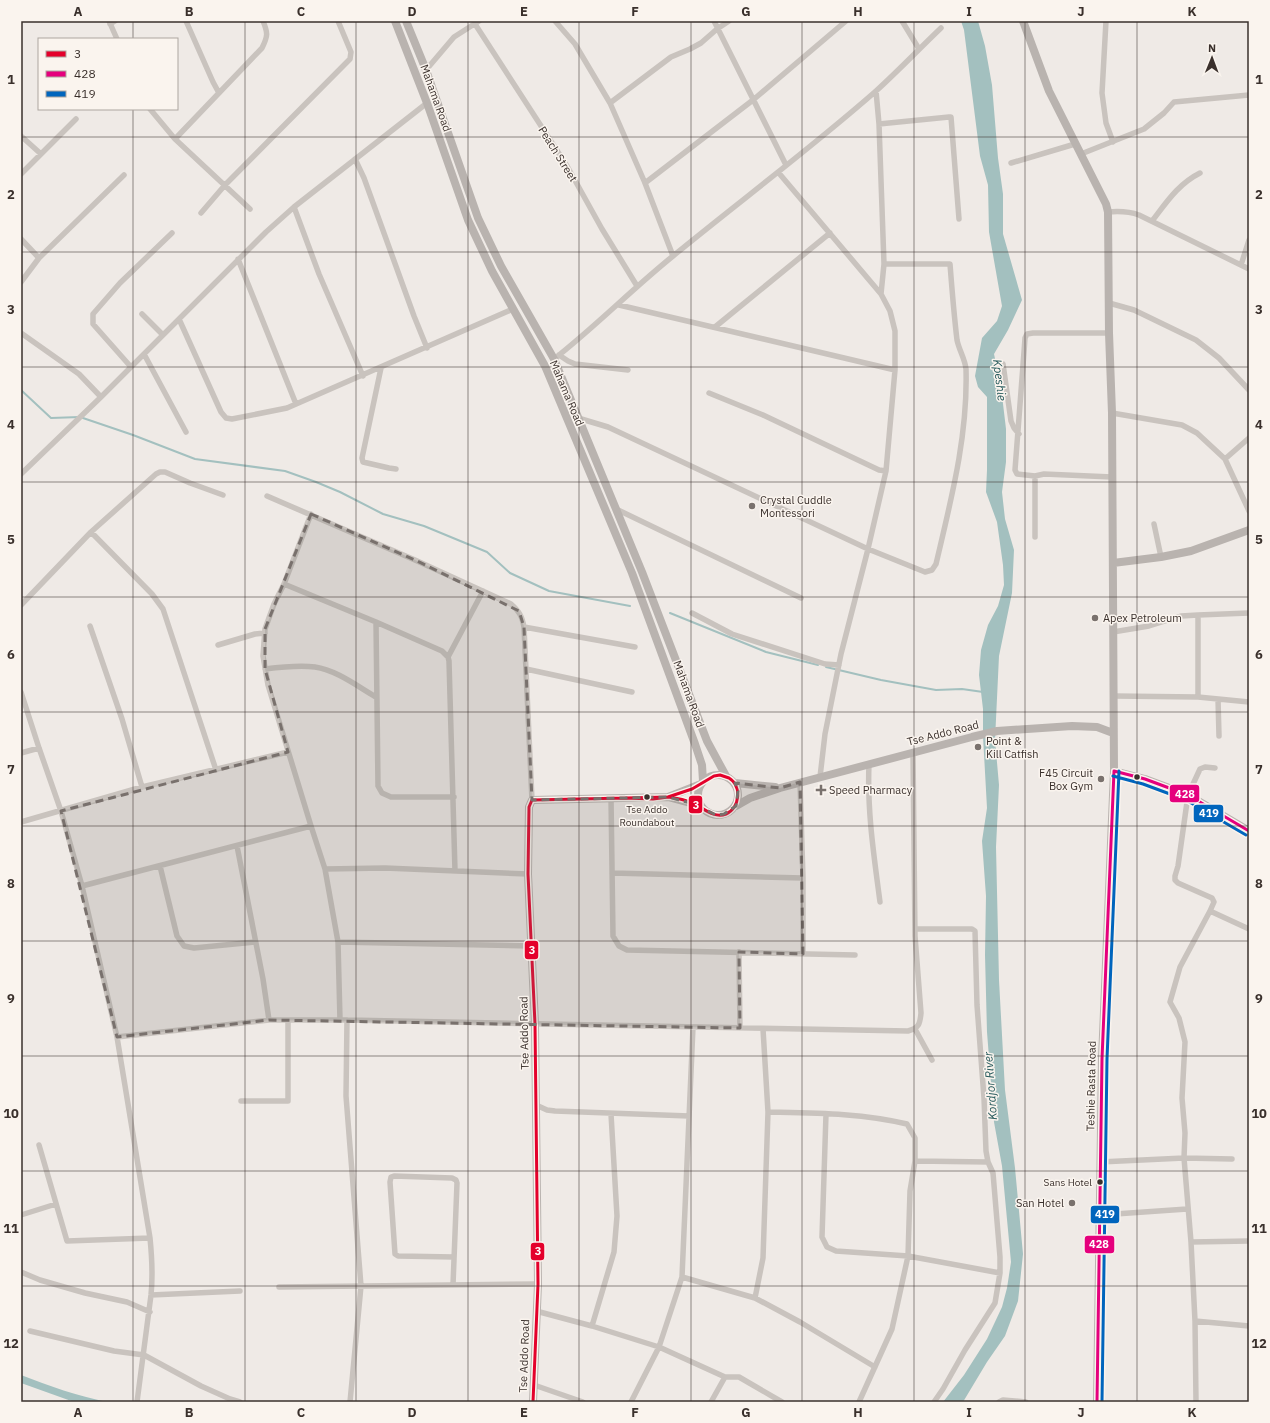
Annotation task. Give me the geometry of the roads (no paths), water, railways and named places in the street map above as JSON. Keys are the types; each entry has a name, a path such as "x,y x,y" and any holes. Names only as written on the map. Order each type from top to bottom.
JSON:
{"street":[{"path":"186,21 219,93"},
{"path":"175,139 262,48 267,39 267,33 263,21"},
{"path":"202,213 225,185 350,59 351,52 338,21"},
{"name":"Mahama Road","path":"395,21 427,103 468,220 513,309 545,366 632,574 695,744 702,765 702,783"},
{"name":"Mahama Road","path":"406,21 426,70 478,218 501,266 557,357 578,418 616,509 706,741 726,776"},
{"path":"555,21 575,44 610,103 645,183 673,256"},
{"path":"714,21 786,165"},
{"path":"610,103 671,57 701,43 729,21"},
{"path":"645,183 753,100 846,21"},
{"path":"902,21 919,49"},
{"path":"1023,21 1049,91 1106,204 1108,212 1129,212 1152,221 1249,270"},
{"path":"1106,21 1102,93 1106,123 1113,142"},
{"path":"111,22 117,38"},
{"path":"426,70 454,37 477,22"},
{"name":"Peach Street","path":"477,22 567,166 602,229 637,286"},
{"path":"628,370 574,364 557,357 618,305 637,286 876,91 941,28"},
{"path":"876,91 879,124 884,264 881,294"},
{"path":"1080,154 1144,129 1164,113 1174,102 1249,95"},
{"path":"21,474 101,397 238,259 294,207 427,103"},
{"path":"151,110 175,139 250,210"},
{"path":"879,124 949,116 951,118 959,219"},
{"path":"21,174 76,119"},
{"path":"21,136 41,154"},
{"path":"1011,162 1075,144"},
{"path":"355,159 364,178 427,348"},
{"path":"778,172 881,294 890,311 895,331 895,370 886,471 839,666 825,734 820,777"},
{"path":"1152,221 1178,187 1200,173"},
{"path":"21,282 40,258 124,175"},
{"path":"294,207 319,274 363,376"},
{"name":"Teshie Rasta Road","path":"1097,1402 1101,1215 1100,1162 1102,1059 1114,771 1112,413 1109,332 1108,212"},
{"path":"131,366 93,324 93,314 120,283 172,233"},
{"path":"715,327 830,233"},
{"path":"21,239 40,258"},
{"path":"1241,265 1249,240"},
{"path":"238,259 296,404"},
{"path":"578,418 608,427 868,549 925,572 932,570 936,564 948,512 962,446 962,435 966,412 966,367 957,342 950,264 884,264"},
{"path":"1109,302 1134,310 1196,340 1219,358 1249,390"},
{"path":"618,305 895,370"},
{"path":"179,319 221,412 226,418 232,419 287,408 427,348 513,309"},
{"path":"142,314 163,335"},
{"path":"21,332 79,374 101,397"},
{"path":"1109,332 1027,334 1025,338 1019,434 1015,470 1017,474 1035,476 1044,474 1112,477"},
{"path":"144,354 186,432"},
{"path":"1003,364 1011,421 1019,434"},
{"path":"380,368 362,458 363,462 368,464 396,469"},
{"path":"709,393 763,415 879,470 886,471"},
{"path":"1112,413 1182,425 1196,433 1225,459 1249,511"},
{"path":"1225,459 1249,438"},
{"path":"21,605 91,532 143,484 160,472 165,472 223,495"},
{"path":"1035,476 1035,537"},
{"path":"268,496 483,591 511,604 519,611 523,617 524,627 532,800 668,797 694,804 709,813 716,815 731,811 736,806 738,791 735,784 726,776 714,775 702,783 668,797"},
{"path":"616,509 801,598"},
{"path":"311,514 284,584 274,604 265,633 263,656 268,685 311,826 326,869 338,942 340,1020"},
{"path":"1154,524 1160,557"},
{"path":"1113,563 1160,557 1191,551 1249,530"},
{"path":"91,532 152,594 163,609 216,770"},
{"path":"284,584 442,651 448,657 454,797 455,871"},
{"path":"448,657 483,591"},
{"path":"692,613 732,634 825,664 839,666"},
{"path":"1113,632 1148,626 1181,616 1198,614 1249,613"},
{"path":"1198,614 1198,698"},
{"path":"376,622 378,786 382,793 391,797 454,797"},
{"path":"90,626 122,719 142,788"},
{"path":"524,627 635,647"},
{"path":"218,645 255,634 265,633"},
{"path":"265,669 286,666 316,667 336,674 376,697"},
{"path":"526,669 632,692"},
{"path":"21,692 38,748 61,811 82,886 117,1037 150,1238 153,1280 137,1402"},
{"path":"1114,696 1198,698 1249,702"},
{"path":"1218,699 1219,736"},
{"name":"Tse Addo Road","path":"736,806 750,798 800,782 972,737 997,732 1023,729 1087,726 1097,727 1113,733"},
{"path":"21,753 38,748"},
{"path":"21,822 142,788 288,752"},
{"path":"117,1037 269,1020 347,1020 764,1029 908,1031 915,1029 920,1023 921,1013 915,929 913,752"},
{"path":"869,764 869,810 880,902"},
{"path":"1196,1402 1191,1242 1187,1209 1184,1158 1185,1133 1182,1098 1185,1042 1180,1018 1170,1002 1180,967 1214,902 1212,898 1175,880 1175,876 1178,866 1188,796 1200,769 1205,767 1215,768"},
{"path":"1114,771 1145,779 1188,796 1249,831"},
{"path":"800,782 803,878 803,954"},
{"path":"702,783 698,790 698,797 703,809"},
{"name":"Tse Addo Road","path":"735,784 780,788"},
{"path":"611,798 613,936 618,946 627,950 855,955"},
{"name":"Tse Addo Road","path":"532,800 529,807 528,874 535,1024 538,1284 533,1402"},
{"path":"82,886 311,826"},
{"path":"237,846 263,979 269,1020"},
{"path":"160,866 178,936 184,946 194,948 256,942"},
{"path":"326,869 385,868 528,874"},
{"path":"612,873 803,878"},
{"path":"1210,911 1249,929"},
{"path":"915,929 972,929 975,931 977,1005 988,1162 993,1173 1000,1257 1000,1274 995,1303 934,1402"},
{"path":"338,942 532,946"},
{"path":"739,952 740,1028"},
{"path":"241,1101 288,1101 288,1020"},
{"path":"347,1020 346,1096 360,1286 350,1402"},
{"path":"631,1402 659,1347 682,1277 693,1028"},
{"path":"755,1298 763,1258 768,1112 764,1029"},
{"path":"915,1029 932,1060"},
{"path":"536,1105 547,1110 555,1111 689,1116"},
{"path":"768,1112 883,1118 907,1124 916,1138 910,1191 908,1256 892,1329 859,1402"},
{"path":"592,1326 614,1252 617,1216 611,1114"},
{"path":"826,1114 822,1237 827,1247 836,1251 908,1256 1000,1274"},
{"path":"39,1145 67,1241 150,1238"},
{"path":"1100,1162 1184,1158 1232,1159"},
{"path":"914,1161 988,1162"},
{"path":"453,1285 454,1257 456,1180 452,1178 394,1176 391,1178 390,1182 395,1254 398,1256 454,1257"},
{"path":"21,1215 56,1204"},
{"path":"1101,1215 1187,1209"},
{"path":"1191,1242 1249,1241"},
{"path":"21,1272 40,1280 85,1293 127,1302 150,1312"},
{"path":"682,1277 755,1298 800,1322 876,1367"},
{"path":"279,1287 538,1284"},
{"path":"151,1295 240,1291"},
{"path":"536,1311 592,1326 659,1347 725,1377 739,1377 782,1402"},
{"path":"1194,1321 1249,1326"},
{"path":"30,1331 114,1351 144,1354 201,1386 240,1402"},
{"path":"711,1402 725,1377"},
{"path":"534,1386 583,1402"},
{"path":"999,1402 1003,1400 1026,1402"}],"water":[{"path":"961,21 978,21 985,46 992,85 998,158 1003,194 1003,234 1022,300 1008,330 994,354 1001,387 1006,429 1006,462 1002,492 1005,519 1014,550 1012,593 999,656 995,740 999,785 996,847 999,980 1005,1090 1015,1168 1023,1254 1018,1301 1005,1336 987,1362 963,1402 943,1402 964,1375 987,1339 1002,1307 1011,1262 1002,1166 994,1122 987,1032 985,955 986,896 982,841 987,808 983,709 979,675 981,650 988,625 998,606 1004,585 1003,565 997,522 986,492 987,397 978,387 975,376 982,338 997,321 1002,306 989,232 988,185 980,156 964,30"},
{"path":"21,1375 85,1397 107,1402 74,1402 21,1383"}],"waterway":[{"path":"21,390 51,418 80,417 133,435 195,459 285,471 340,492 383,514 424,526 487,552 510,573 549,591 630,606"},
{"path":"670,613 766,652 818,665"},
{"path":"826,667 881,680 936,690 962,689 983,692"}],"place":[{"name":"Crystal Cuddle Montessori","path":"752,506"},
{"name":"Apex Petroleum","path":"1095,618"},
{"name":"Point & Kill Catfish","path":"978,747"},
{"name":"F45 Circuit Box Gym","path":"1101,779"},
{"name":"Speed Pharmacy","path":"821,790"},
{"name":"Tse Addo Roundabout","path":"647,797"},
{"name":"Sans Hotel","path":"1100,1182"},
{"name":"San Hotel","path":"1072,1203"}],"water label":[{"name":"Kpeshie","path":"1000,380"},
{"name":"Kordjor River","path":"990,1086"}]}
